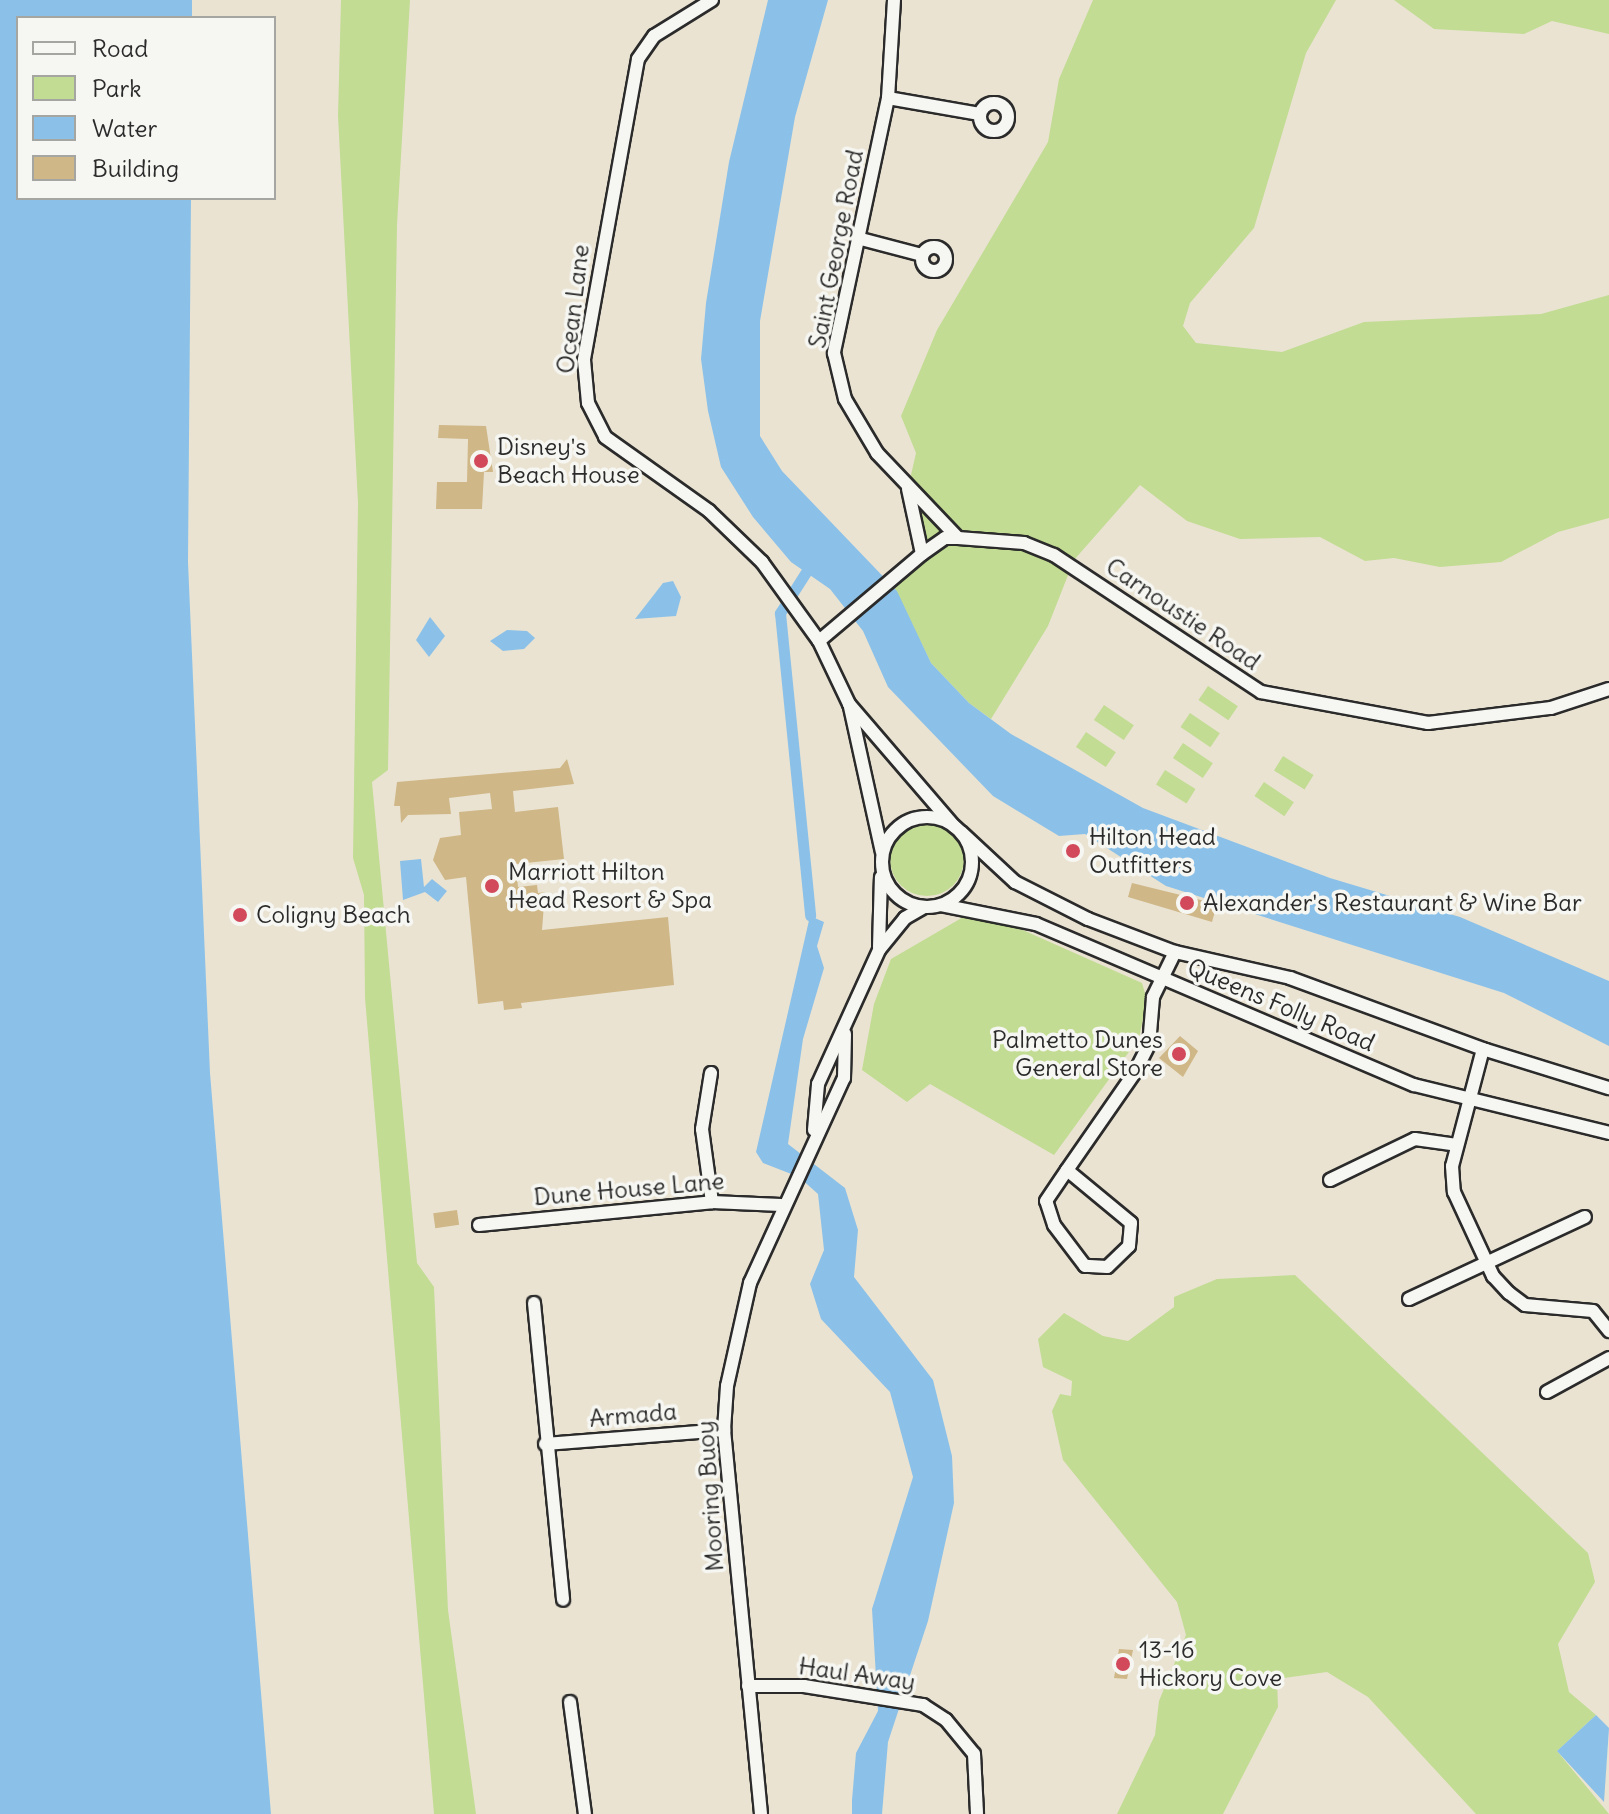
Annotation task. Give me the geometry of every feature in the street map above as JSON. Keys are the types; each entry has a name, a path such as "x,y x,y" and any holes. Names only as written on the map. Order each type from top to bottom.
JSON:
{"street":[{"name":"Ocean Lane","path":"712,0 654,36 638,59 584,384 605,437 709,511 779,583 819,641 849,704 882,852"},
{"name":"Saint George Road","path":"894,0 888,98 861,239 834,353 845,399 877,453 958,538"},
{"path":"888,98 980,114"},
{"path":"861,239 922,255"},
{"name":"Saint George Road","path":"907,486 922,554"},
{"name":"Carnoustie Road","path":"819,641 922,554 945,538 958,538 1024,543 1054,555 1261,692 1428,723 1551,708 1609,689"},
{"name":"Ocean Lane","path":"849,704 958,829"},
{"path":"934,817 958,829 972,856 970,874 963,890 941,905 924,907 898,897 881,868 882,852 893,832 912,819 934,817"},
{"name":"Queens Folly Road","path":"958,829 1036,895 1175,952 1290,978 1483,1049 1609,1088"},
{"name":"Mooring Buoy","path":"879,950 881,868"},
{"name":"Queens Folly Road","path":"941,905 1021,919 1414,1085 1609,1133"},
{"name":"Mooring Buoy","path":"812,1141 818,1084 845,1034 879,950 905,918 924,907"},
{"path":"1067,1170 1131,1223 1129,1246 1107,1267 1085,1266 1054,1225 1046,1201 1067,1170 1135,1072 1149,1045 1162,978 1175,952"},
{"name":"Mooring Buoy","path":"761,1814 724,1430 734,1343 781,1205 844,1078 845,1034"},
{"path":"1483,1049 1457,1145 1454,1192 1485,1260 1525,1305 1593,1311 1609,1331"},
{"path":"711,1073 702,1129 712,1202"},
{"path":"1330,1180 1415,1139 1457,1145"},
{"name":"Dune House Lane","path":"479,1225 712,1202 781,1205"},
{"path":"1409,1299 1485,1260 1585,1217"},
{"path":"534,1303 545,1444 563,1600"},
{"path":"1547,1392 1609,1358"},
{"name":"Armada","path":"545,1444 724,1430"},
{"name":"Haul Away","path":"748,1686 870,1694 905,1700 946,1720 974,1754 977,1814"},
{"path":"570,1702 585,1814"}],"green space":[{"path":"341,0 410,0 397,225 388,770 372,782 417,1263 434,1287 448,1610 476,1814 434,1814 365,998 364,895 353,858 358,503 338,116"},
{"path":"1093,0 1336,0 1306,53 1254,228 1190,303 1183,326 1196,343 1282,352 1364,322 1541,314 1609,295 1609,518 1558,532 1501,562 1440,567 1394,558 1365,561 1320,537 1240,539 1187,521 1140,485 1074,560 1048,626 991,719 969,703 931,663 894,587 918,566 905,501 916,453 901,416 937,330 1048,142 1059,79"},
{"path":"1394,0 1609,0 1609,34 1552,21 1524,34 1434,29"},
{"path":"1208,686 1238,706 1228,720 1198,700"},
{"path":"1104,705 1134,725 1124,740 1094,720"},
{"path":"1190,713 1220,733 1210,747 1180,727"},
{"path":"1086,732 1116,752 1106,767 1076,747"},
{"path":"1183,743 1213,763 1203,778 1173,758"},
{"path":"1283,756 1314,775 1305,789 1274,770"},
{"path":"1165,770 1196,789 1187,803 1156,784"},
{"path":"1264,782 1294,802 1284,816 1254,796"},
{"path":"920,822 934,822 948,828 958,838 964,859 958,880 948,890 934,896 920,896 906,890 896,880 890,866 890,852 896,838 906,828"},
{"path":"965,916 1016,927 1142,983 1147,1000 1139,1038 1054,1155 930,1084 907,1102 862,1070 874,1004 891,959"},
{"path":"1295,1275 1588,1553 1595,1582 1558,1644 1569,1692 1596,1715 1557,1751 1609,1814 1476,1814 1368,1697 1327,1672 1277,1679 1278,1707 1223,1814 1117,1814 1155,1735 1159,1701 1186,1635 1177,1602 1063,1460 1052,1411 1060,1394 1071,1396 1072,1381 1043,1367 1038,1339 1064,1313 1103,1336 1128,1341 1174,1307 1174,1297 1217,1279"}],"water":[{"path":"0,0 192,0 192,16 16,16 16,200 191,200 188,562 210,1073 271,1814 0,1814"},
{"path":"768,0 828,0 795,117 760,321 760,436 782,471 897,591 931,663 969,703 1011,734 1143,808 1330,878 1460,917 1609,981 1609,1046 1504,993 1166,886 1085,834 1059,836 993,796 888,687 863,631 830,589 791,562 753,517 721,467 708,411 701,359 706,303 729,162"},
{"path":"673,581 681,597 676,616 635,619 663,583"},
{"path":"430,617 445,636 429,657 416,640"},
{"path":"507,630 527,631 535,638 524,649 503,651 490,641"},
{"path":"421,859 424,887 432,879 447,891 438,902 425,892 403,900 400,861"},
{"path":"810,916 824,922 817,946 824,968 803,1039 788,1144 845,1188 858,1230 854,1277 933,1380 952,1456 954,1503 928,1621 888,1742 882,1814 852,1814 856,1753 878,1711 872,1609 913,1477 890,1392 821,1319 810,1284 824,1250 818,1194 799,1177 763,1163 756,1152"},
{"path":"1596,1715 1609,1728 1604,1802 1557,1751"}],"building":[{"name":"Disney's Beach House","path":"439,425 486,426 493,472 484,472 482,509 436,509 437,482 467,482 468,439 438,438"},
{"name":"Marriott Hilton Head Resort & Spa","path":"567,759 574,784 513,791 515,812 558,807 564,859 516,864 518,887 537,885 538,893 545,892 542,930 668,917 674,985 521,1003 522,1008 504,1010 503,1001 478,1004 466,877 445,880 433,860 440,838 461,835 459,812 492,809 490,793 449,798 451,814 408,815 401,823 400,806 394,806 397,782 560,768"},
{"name":"Alexander's Restaurant & Wine Bar","path":"1132,883 1217,904 1212,922 1128,897"},
{"name":"Palmetto Dunes General Store","path":"1180,1036 1198,1051 1183,1077 1159,1058"},
{"path":"457,1210 459,1225 435,1228 433,1213"},
{"name":"13-16 Hickory Cove","path":"1119,1649 1133,1650 1127,1679 1114,1678"}],"waterway":[{"path":"806,572 780,613 810,916"}],"place":[{"name":"Disney's Beach House","path":"481,461"},
{"name":"Hilton Head Outfitters","path":"1073,851"},
{"name":"Marriott Hilton Head Resort & Spa","path":"492,886"},
{"name":"Alexander's Restaurant & Wine Bar","path":"1187,903"},
{"name":"Coligny Beach","path":"240,915"},
{"name":"Palmetto Dunes General Store","path":"1179,1054"},
{"name":"13-16 Hickory Cove","path":"1123,1664"}]}
